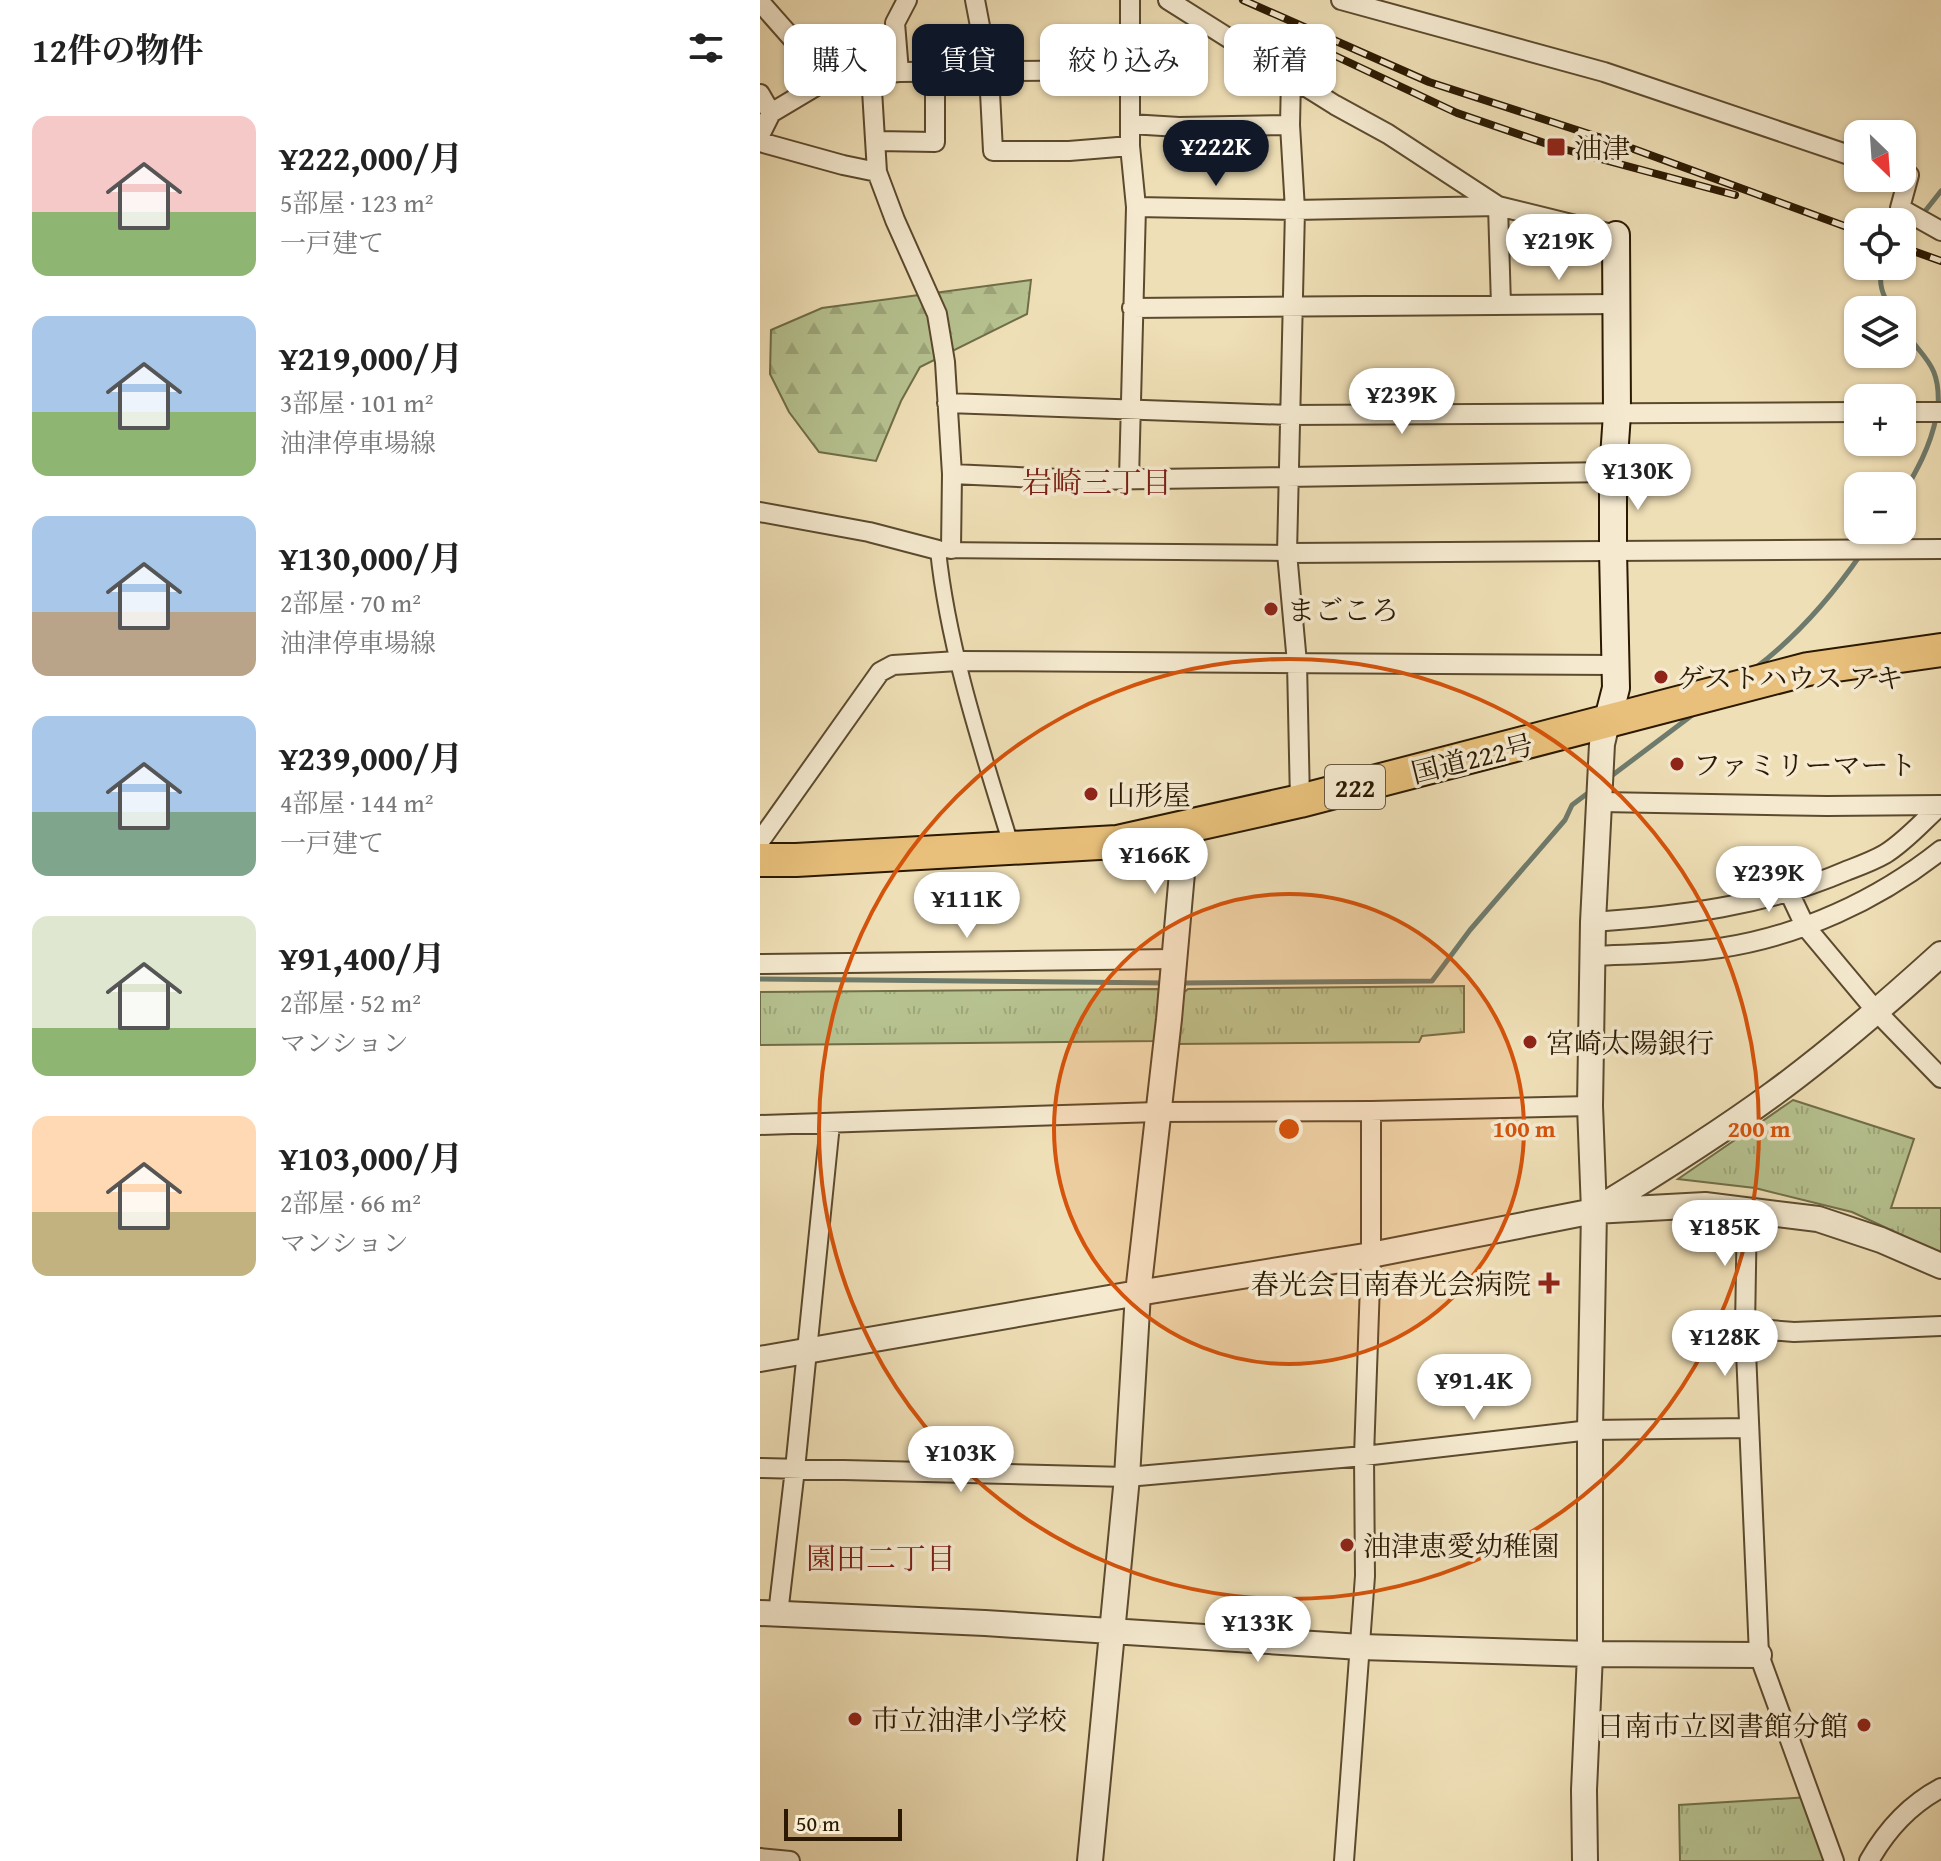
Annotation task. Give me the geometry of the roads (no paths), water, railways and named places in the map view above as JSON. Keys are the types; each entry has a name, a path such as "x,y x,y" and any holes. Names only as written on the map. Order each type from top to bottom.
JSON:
{"highway":[{"name":"国道222号","path":"760,860 1117,842 1300,801 1808,669 1941,650"}],"main road":[{"path":"1607,723 1616,688 1613,472 1617,414 1616,235"}],"street":[{"path":"975,0 980,24"},
{"path":"1129,24 1130,0"},
{"path":"1168,0 1224,35"},
{"path":"1341,0 1604,72 1844,153"},
{"path":"898,4 895,23 899,72"},
{"path":"767,5 784,26"},
{"path":"896,72 912,72"},
{"path":"760,94 771,113"},
{"path":"760,135 771,113 800,96"},
{"path":"873,96 877,172 937,314 945,362 952,474 942,592 958,661 1012,848"},
{"path":"877,141 935,142 935,96"},
{"path":"990,96 993,151 1069,151 1130,146"},
{"path":"1129,96 1136,207 1129,479"},
{"path":"1291,96 1295,210 1287,553 1297,663 1300,801"},
{"path":"1323,96 1498,206"},
{"path":"1130,124 1179,127 1290,125"},
{"path":"760,142 877,172"},
{"path":"1904,192 1900,208 1941,231"},
{"path":"1498,206 1501,305"},
{"path":"1136,207 1295,210 1498,206 1616,235"},
{"path":"1132,308 1617,304"},
{"path":"947,403 1289,415 1844,412"},
{"path":"1916,412 1941,412"},
{"path":"952,474 1085,480 1613,472"},
{"path":"760,512 869,532 944,550 1287,553 1941,549"},
{"path":"760,841 880,672 893,665 958,661 1616,665"},
{"path":"1585,1861 1594,1211 1590,1106 1592,956 1602,744 1607,723"},
{"path":"1601,802 1941,805"},
{"path":"1593,922 1657,918 1718,909 1789,892 1881,856 1941,805"},
{"path":"1090,1861 1127,1477 1138,1293 1169,1019 1186,828"},
{"path":"1592,956 1721,948 1805,926 1876,894 1941,850"},
{"path":"1789,892 1805,926 1877,1012 1941,1078"},
{"path":"1594,1211 1740,1118 1877,1012 1941,954"},
{"path":"760,964 1172,965"},
{"path":"760,1125 1157,1112 1590,1106"},
{"path":"1344,1861 1365,1576 1364,1456 1371,1255 1371,1111"},
{"path":"830,1124 795,1469 769,1614 985,1623 1361,1647 1759,1655"},
{"path":"760,1359 1371,1255 1594,1211 1705,1205 1818,1219 1881,1240 1941,1266"},
{"path":"1747,1209 1745,1328 1759,1655 1834,1861"},
{"path":"1745,1328 1794,1332 1941,1326"},
{"path":"760,1468 1127,1477 1364,1456 1590,1430 1748,1428"},
{"path":"1869,1861 1880,1840 1917,1801 1941,1788"},
{"path":"760,1858 790,1861"}],"waterway":[{"path":"1922,215 1941,191"},
{"path":"1881,280 1885,296"},
{"path":"1916,345 1933,371 1938,408"},
{"path":"1916,472 1927,449 1936,418"},
{"path":"1754,669 1812,616 1861,554"},
{"path":"1610,777 1695,713"},
{"path":"1181,983 1432,981 1470,930 1565,820 1572,805 1592,790"},
{"path":"760,979 1167,983"}],"railway":[{"path":"1243,0 1429,82 1620,144 1844,226"},
{"path":"1336,56 1457,113 1556,147 1735,195"},
{"path":"1916,252 1941,261"}],"place":[{"name":"油津","path":"1556,147"},
{"name":"まごころ","path":"1271,609"},
{"name":"ゲストハウス アキ","path":"1661,677"},
{"name":"ファミリーマート","path":"1677,764"},
{"name":"山形屋","path":"1091,794"},
{"name":"宮崎太陽銀行","path":"1530,1042"},
{"name":"春光会日南春光会病院","path":"1549,1283"},
{"name":"油津恵愛幼稚園","path":"1347,1545"},
{"name":"市立油津小学校","path":"855,1719"},
{"name":"日南市立図書館分館","path":"1864,1725"}],"district":[{"name":"岩崎三丁目","path":"1097,482"},
{"name":"園田二丁目","path":"881,1558"}]}
